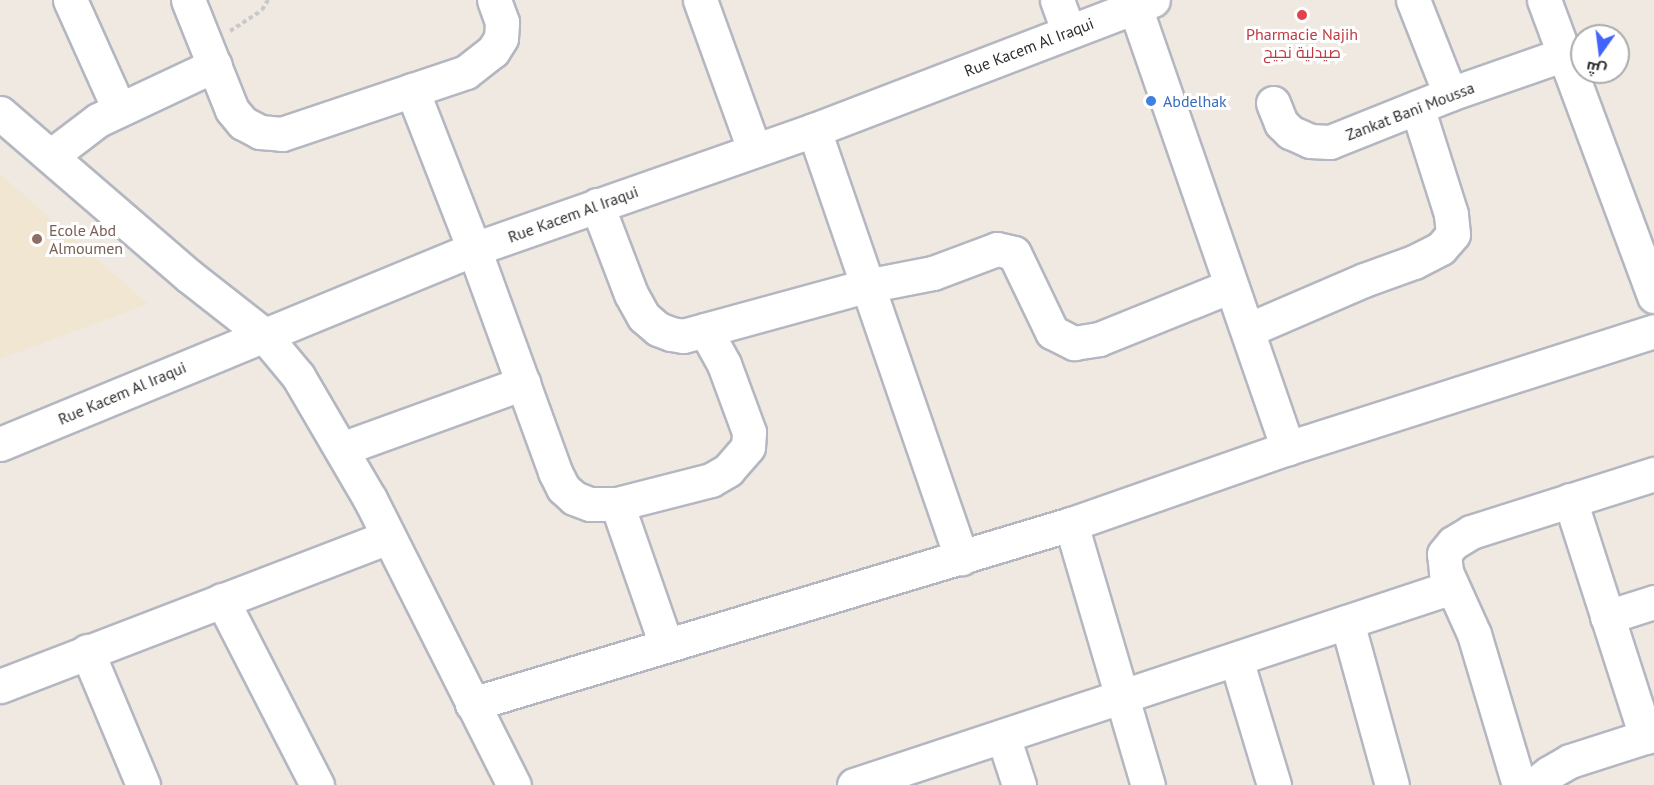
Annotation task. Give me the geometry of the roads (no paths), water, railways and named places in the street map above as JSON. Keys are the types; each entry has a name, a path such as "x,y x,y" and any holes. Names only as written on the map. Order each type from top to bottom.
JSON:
{"street":[{"path":"70,0 119,109"},
{"path":"188,0 232,110 243,123 260,132 282,134 466,72 493,51 501,38 494,0"},
{"path":"700,0 754,149"},
{"path":"1057,0 1068,31"},
{"path":"1413,0 1450,94"},
{"path":"1544,0 1562,55 1609,170 1654,296"},
{"path":"1144,4 1231,286 1288,448"},
{"name":"Rue Kacem Al Iraqui","path":"0,444 474,249 754,149 814,130 1068,31 1144,4"},
{"path":"52,155 98,120 210,54"},
{"name":"Zankat Bani Moussa","path":"1273,104 1281,123 1290,132 1310,141 1330,142 1450,94 1562,55"},
{"path":"412,90 474,249 562,488 574,498 590,504 617,504 711,480 728,470 748,447 749,432 724,364 705,330"},
{"path":"1248,330 1364,280 1414,262 1441,248 1453,234 1451,214 1417,107"},
{"path":"0,113 52,155 189,276 263,334 298,376 370,499 514,785"},
{"path":"814,130 961,558"},
{"path":"597,205 630,294 644,317 658,329 683,336 866,286 933,273 990,250 1005,250 1014,253 1052,332 1074,343 1099,339 1231,286"},
{"path":"472,704 1071,524 1288,448 1654,331"},
{"path":"341,449 523,383"},
{"path":"1519,785 1474,633 1452,587 1444,559 1446,549 1471,532 1654,474"},
{"path":"1534,785 1549,772 1570,761 1650,735 1607,617 1570,500"},
{"path":"617,504 666,645"},
{"path":"1071,524 1148,785"},
{"path":"0,686 388,537"},
{"path":"854,785 890,780 1003,736 1122,694 1236,659 1452,587"},
{"path":"222,600 317,785"},
{"path":"1607,617 1654,602"},
{"path":"1347,622 1392,785"},
{"path":"87,651 143,785"},
{"path":"1236,659 1274,785"},
{"path":"1003,736 1019,785"}],"place":[{"name":"Pharmacie Najih صيدلية نجيح","path":"1302,15"},
{"name":"Abdelhak","path":"1151,101"},
{"name":"Ecole Abd Almoumen","path":"37,239"}]}
